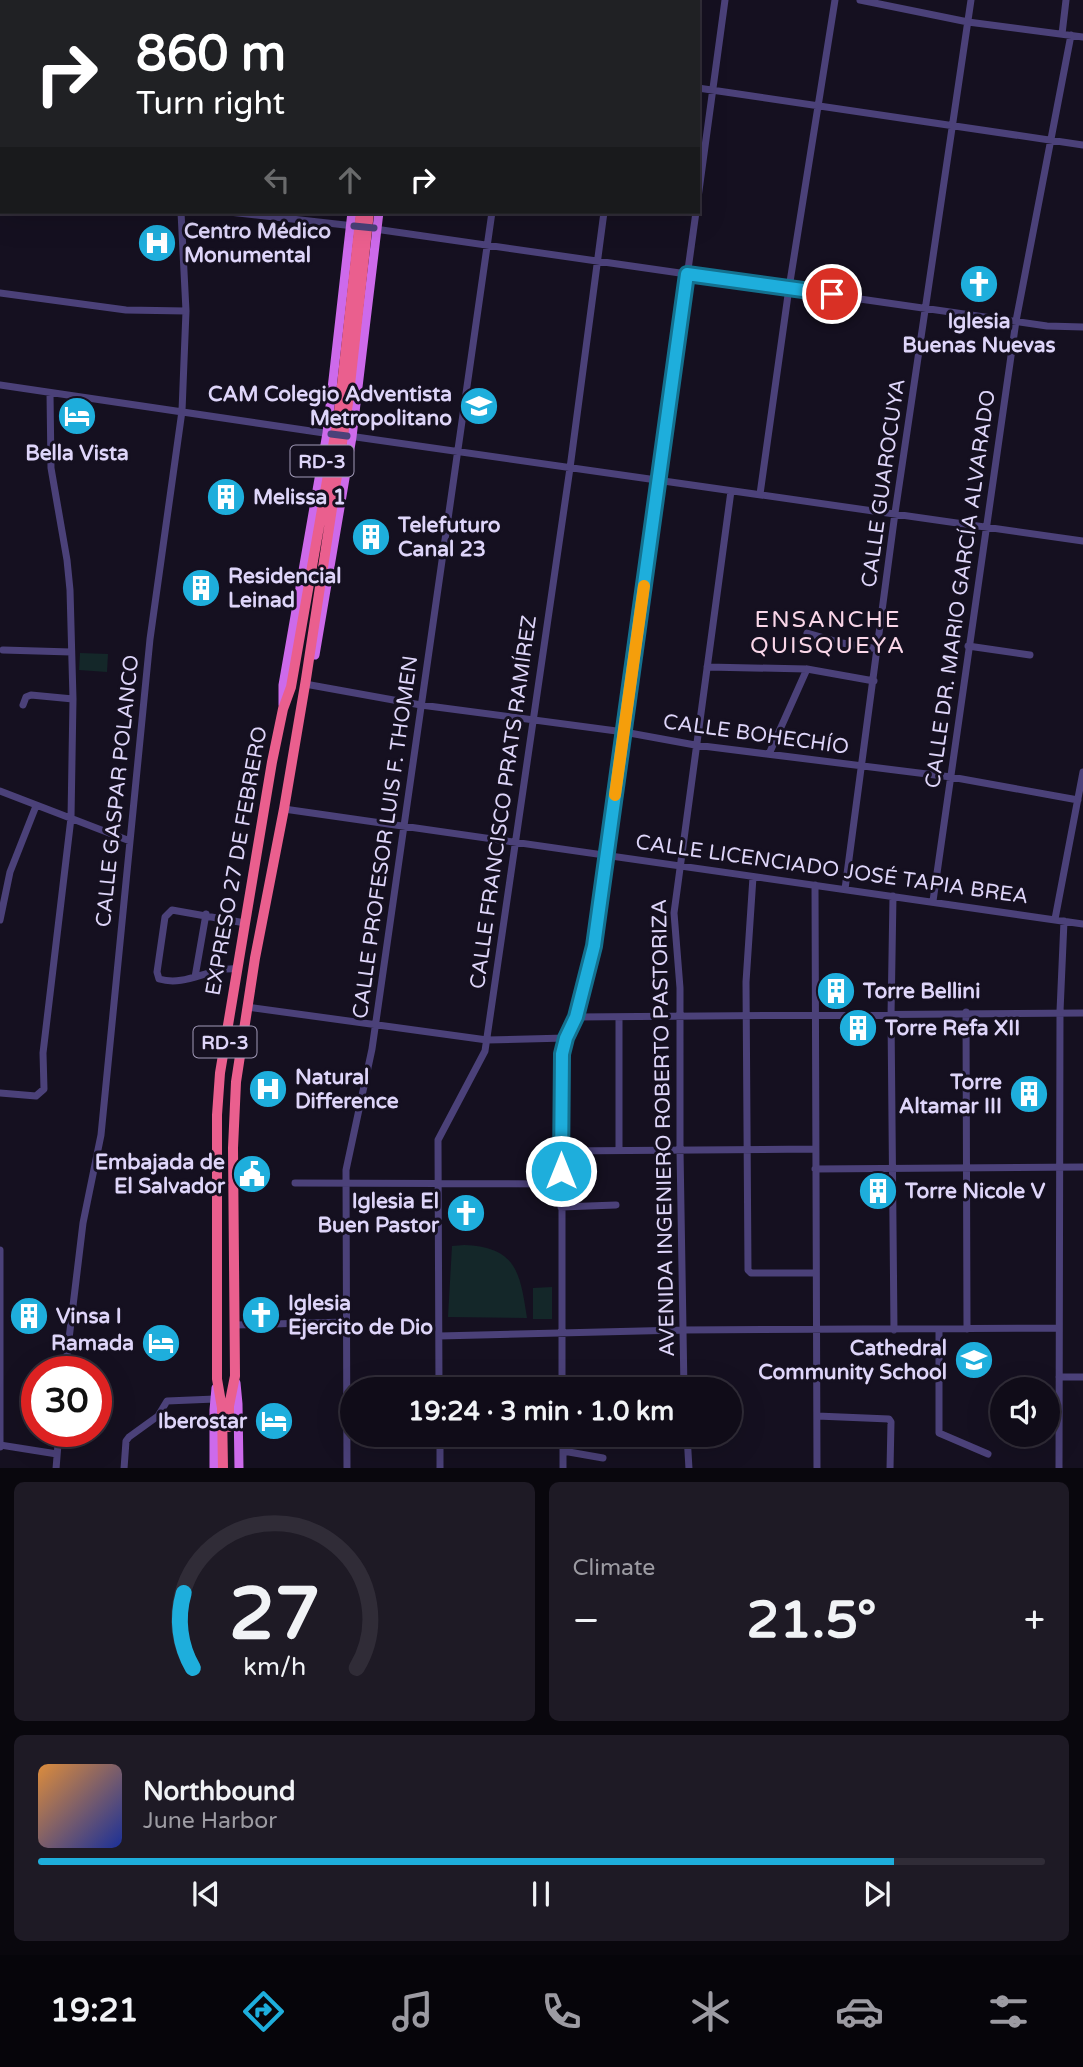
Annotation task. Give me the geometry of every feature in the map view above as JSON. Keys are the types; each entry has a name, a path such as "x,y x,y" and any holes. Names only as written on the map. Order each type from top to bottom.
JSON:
{"highway":[{"name":"RD-3","path":"333,477 361,214"},
{"name":"RD-3","path":"333,477 348,403 369,214"},
{"name":"EXPRESO 27 DE FEBRERO","path":"230,1468 229,1406 235,1376 233,1148 236,1082 305,682 333,477"},
{"name":"EXPRESO 27 DE FEBRERO","path":"223,1468 222,1408 217,1379 217,1115 220,1073 283,709 291,687 333,477"}],"main road":[{"name":"RD-3","path":"283,709 283,685 329,434 352,214"},
{"name":"RD-3","path":"305,682 312,669 350,437 379,214"},
{"name":"RD-3","path":"235,1376 239,1468"},
{"name":"RD-3","path":"214,1468 217,1379"}],"street":[{"path":"700,184 725,0"},
{"path":"760,494 789,288 835,0"},
{"path":"860,0 968,22 1083,37"},
{"name":"CALLE GUAROCUYA","path":"845,889 895,513 971,0"},
{"path":"1062,34 1066,0"},
{"name":"CALLE DR. MARIO GARCÍA ALVARADO","path":"933,901 1016,321 1071,35"},
{"path":"700,88 1083,145"},
{"name":"CALLE GASPAR POLANCO","path":"67,1356 83,1223 101,1135 150,639 181,411 186,311 181,214"},
{"path":"247,214 487,244 1047,326 1083,327"},
{"name":"CALLE PROFESOR LUIS F. THOMEN","path":"347,1468 347,1160 376,1024 492,214"},
{"name":"CALLE FRANCISCO PRATS RAMÍREZ","path":"439,1377 438,1140 485,1051 570,468 604,214"},
{"path":"562,1377 561,1065 566,1038 576,1017 590,970 696,214"},
{"path":"0,293 126,310 186,311"},
{"path":"0,385 1083,541"},
{"path":"0,1093 36,1096 43,1092 43,1053 71,818 73,699 67,560 51,468 50,393"},
{"name":"AVENIDA INGENIERO ROBERTO PASTORIZA","path":"684,1377 680,988 674,926 695,745 731,491"},
{"path":"807,633 878,649"},
{"path":"968,646 1030,654"},
{"path":"3,650 71,652"},
{"path":"707,667 807,669 874,681"},
{"path":"769,754 807,669"},
{"name":"CALLE BOHECHÍO","path":"305,682 421,705 624,732 695,745 951,777 1078,800"},
{"path":"23,705 26,697 31,695 73,699"},
{"path":"1055,919 1083,772"},
{"path":"0,791 130,841"},
{"path":"0,920 10,872 36,806"},
{"name":"CALLE LICENCIADO JOSÉ TAPIA BREA","path":"284,809 606,853 1083,924"},
{"path":"753,877 746,1015 748,1271 816,1273"},
{"path":"815,885 817,1468"},
{"path":"893,896 891,1014 894,1330"},
{"path":"237,969 222,968 173,982 159,979 157,972 165,917 172,910 245,923"},
{"path":"195,977 206,914"},
{"path":"1059,1377 1060,1011 1064,921"},
{"path":"247,1007 486,1040 566,1038"},
{"path":"576,1017 1060,1011 1083,1013"},
{"path":"966,1012 967,1329"},
{"path":"619,1017 619,1149"},
{"path":"561,1151 815,1149"},
{"path":"816,1170 1083,1167"},
{"path":"295,1183 561,1184"},
{"path":"561,1207 616,1205"},
{"path":"0,1250 0,1446 57,1454"},
{"path":"235,1325 346,1322"},
{"path":"439,1336 682,1330 1059,1328"},
{"path":"939,1329 939,1433 988,1454"},
{"path":"1060,1377 1083,1377"},
{"path":"124,1468 126,1441 158,1416 167,1401 215,1399"},
{"path":"817,1416 889,1419 890,1468"},
{"path":"56,1468 58,1447"},
{"path":"440,1447 440,1468"},
{"path":"563,1447 563,1468"},
{"path":"688,1447 689,1468"},
{"path":"1059,1447 1059,1468"},
{"path":"563,1451 603,1458"}],"green space":[{"path":"80,653 108,654 107,672 79,670"},
{"path":"464,1245 495,1251 513,1265 522,1288 527,1318 448,1317 452,1246"},
{"path":"552,1287 552,1319 533,1319 533,1288"}],"slow traffic":[{"path":"615,795 644,586"}],"place":[{"name":"Centro Médico Monumental","path":"157,243"},
{"name":"Iglesia Buenas Nuevas","path":"979,284"},
{"name":"CAM Colegio Adventista Metropolitano","path":"479,406"},
{"name":"Bella Vista","path":"77,416"},
{"name":"Melissa 1","path":"226,497"},
{"name":"Telefuturo Canal 23","path":"371,537"},
{"name":"Residencial Leinad","path":"201,588"},
{"name":"Torre Bellini","path":"836,991"},
{"name":"Torre Refa XII","path":"858,1028"},
{"name":"Natural Difference","path":"268,1089"},
{"name":"Torre Altamar III","path":"1029,1094"},
{"name":"Embajada de El Salvador","path":"252,1174"},
{"name":"Torre Nicole V","path":"878,1191"},
{"name":"Iglesia El Buen Pastor","path":"466,1213"},
{"name":"Iglesia Ejercito de Dio","path":"261,1315"},
{"name":"Vinsa I","path":"29,1316"},
{"name":"Ramada","path":"161,1343"},
{"name":"Cathedral Community School","path":"974,1360"},
{"name":"Iberostar","path":"274,1421"}],"district":[{"name":"ENSANCHE QUISQUEYA","path":"828,632"}],"route":[{"path":"561,1171 562,1054 590,970 594,946 687,274 832,294"}]}
